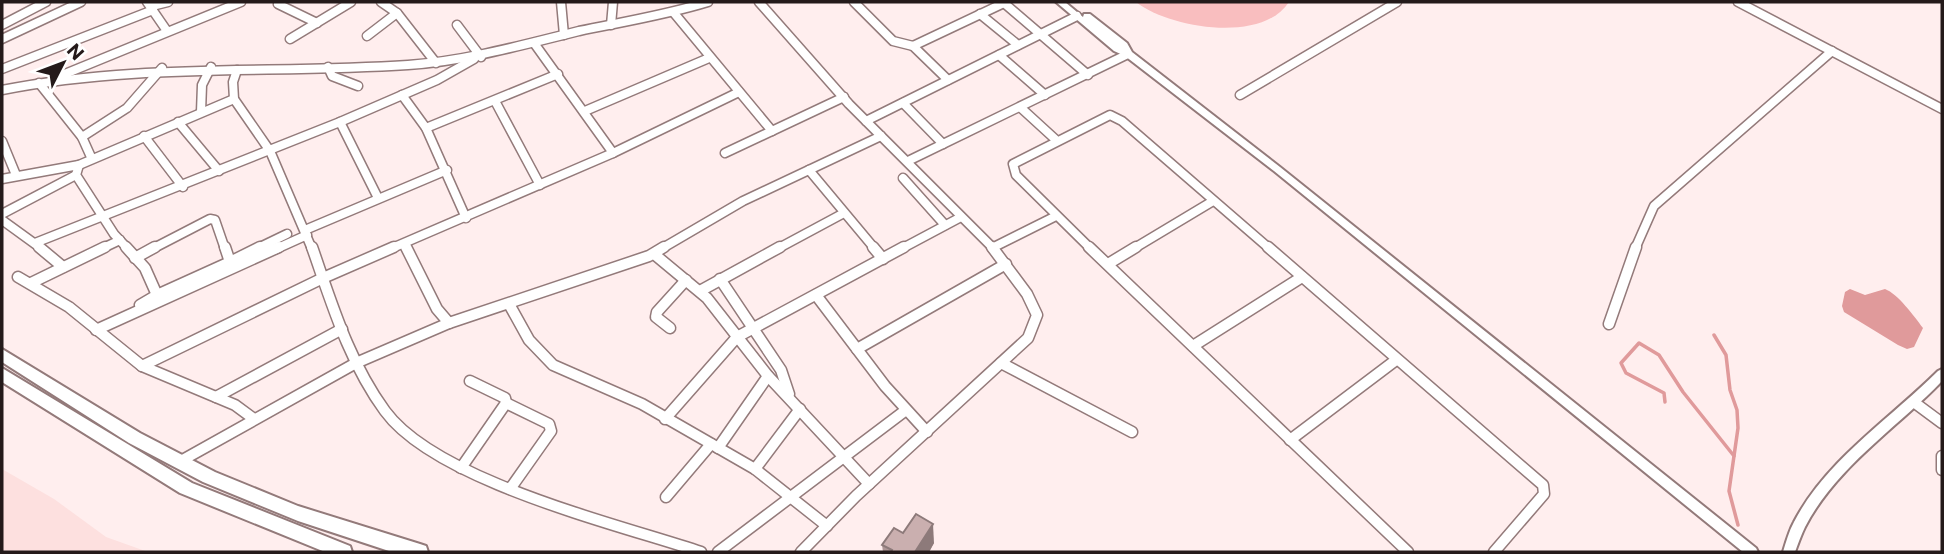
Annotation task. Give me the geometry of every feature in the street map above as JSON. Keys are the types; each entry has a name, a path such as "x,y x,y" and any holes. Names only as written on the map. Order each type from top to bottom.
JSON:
{"main road":[{"path":"2,355 180,462 290,510 420,552"},
{"path":"2,374 186,488 344,552"}],"street":[{"path":"2,25 46,2"},
{"path":"2,39 81,2"},
{"path":"11,87 2,70 168,2"},
{"path":"50,81 241,2"},
{"path":"290,39 351,2"},
{"path":"382,2 397,13 436,63"},
{"path":"561,2 564,35"},
{"path":"611,25 613,2"},
{"path":"2,90 50,81 162,68 211,67 237,70 436,63 478,58 564,35 674,13 706,2"},
{"path":"759,2 866,121 992,248 1027,292 1037,315 1028,338 869,484 801,552"},
{"path":"853,2 894,41 913,46 948,80"},
{"path":"913,46 1004,2 1088,75"},
{"path":"1060,2 1117,49 1128,54 1298,186 1752,552"},
{"path":"1071,2 1124,44 1128,54"},
{"path":"1240,95 1397,2"},
{"path":"1738,2 1942,109"},
{"path":"278,4 317,23"},
{"path":"154,6 167,31"},
{"path":"367,36 397,13"},
{"path":"674,13 772,131"},
{"path":"980,14 1018,45"},
{"path":"866,121 1077,16"},
{"path":"457,25 478,58"},
{"path":"534,43 613,153"},
{"path":"1609,324 1643,226 1654,206 1832,51"},
{"path":"908,161 1128,54"},
{"path":"999,55 1045,95"},
{"path":"35,243 183,187 340,122 460,69 478,58"},
{"path":"585,111 709,58"},
{"path":"201,112 202,85 211,67"},
{"path":"328,67 332,76 358,86"},
{"path":"82,137 129,110 147,91 162,68"},
{"path":"237,70 233,82 234,99 270,151 306,232 355,363 385,411 404,433 416,445 510,489 701,552"},
{"path":"426,128 558,74"},
{"path":"39,83 82,137 91,158"},
{"path":"142,366 323,278 405,245 613,153 739,92"},
{"path":"402,95 426,128 447,170 466,218"},
{"path":"724,153 845,97"},
{"path":"2,214 77,170 91,158 234,99"},
{"path":"495,101 540,185"},
{"path":"903,103 943,144"},
{"path":"1020,107 1055,139"},
{"path":"1408,552 1056,216 1016,175 1013,167 1016,160 1102,117 1113,116 1545,488 1544,494 1494,552"},
{"path":"178,122 219,171"},
{"path":"340,122 379,198"},
{"path":"144,136 183,187"},
{"path":"180,462 355,363 449,323 654,254 743,201 881,136"},
{"path":"2,141 16,175"},
{"path":"2,179 16,175 77,170"},
{"path":"77,170 120,240 152,280 157,295"},
{"path":"96,330 379,198 447,170"},
{"path":"808,170 883,259"},
{"path":"903,178 946,225"},
{"path":"1108,264 1213,201"},
{"path":"699,291 844,213"},
{"path":"992,248 1056,216"},
{"path":"665,419 709,364 737,337 961,217"},
{"path":"135,258 210,219 215,220 230,262"},
{"path":"2,220 64,267"},
{"path":"120,320 129,310 157,295 287,234"},
{"path":"31,283 120,240"},
{"path":"405,245 437,309 449,323"},
{"path":"654,254 699,291 768,376 869,484"},
{"path":"858,349 1006,264"},
{"path":"18,277 69,307 142,366 236,405 254,419"},
{"path":"1193,346 1303,277"},
{"path":"670,328 656,317 657,312 686,279"},
{"path":"720,279 781,370 790,398"},
{"path":"816,295 906,410 927,432"},
{"path":"509,304 528,340 553,365 594,385 616,391 755,470 827,526"},
{"path":"216,397 342,329"},
{"path":"1290,440 1396,360"},
{"path":"1001,363 1132,432"},
{"path":"1789,552 1800,525 1833,478 1915,403 1942,374"},
{"path":"666,497 714,446 768,376"},
{"path":"470,381 505,398 506,403 549,424 551,431 510,489"},
{"path":"461,468 506,403"},
{"path":"1915,403 1942,423"},
{"path":"755,470 800,409"},
{"path":"718,552 906,410"},
{"path":"1942,456 1942,470"}],"shaded area":[{"path":"1136,2 1289,2 1276,15 1258,23 1215,28 1170,19"},
{"path":"1850,289 1865,295 1885,289 1895,296 1923,328 1914,347 1907,349 1898,345 1844,312 1842,306 1845,292"},
{"path":"2,469 54,499 106,537 148,552 2,552"}],"building":[{"path":"916,514 933,524 915,552 891,552 892,550 882,545 894,528 903,533"}],"waterway":[{"path":"1714,335 1726,355 1730,390 1737,410 1738,428 1734,456"},
{"path":"1665,402 1664,393 1626,373 1621,363 1639,343 1659,355 1683,392 1734,456"},
{"path":"1734,456 1729,491 1738,525"}]}
